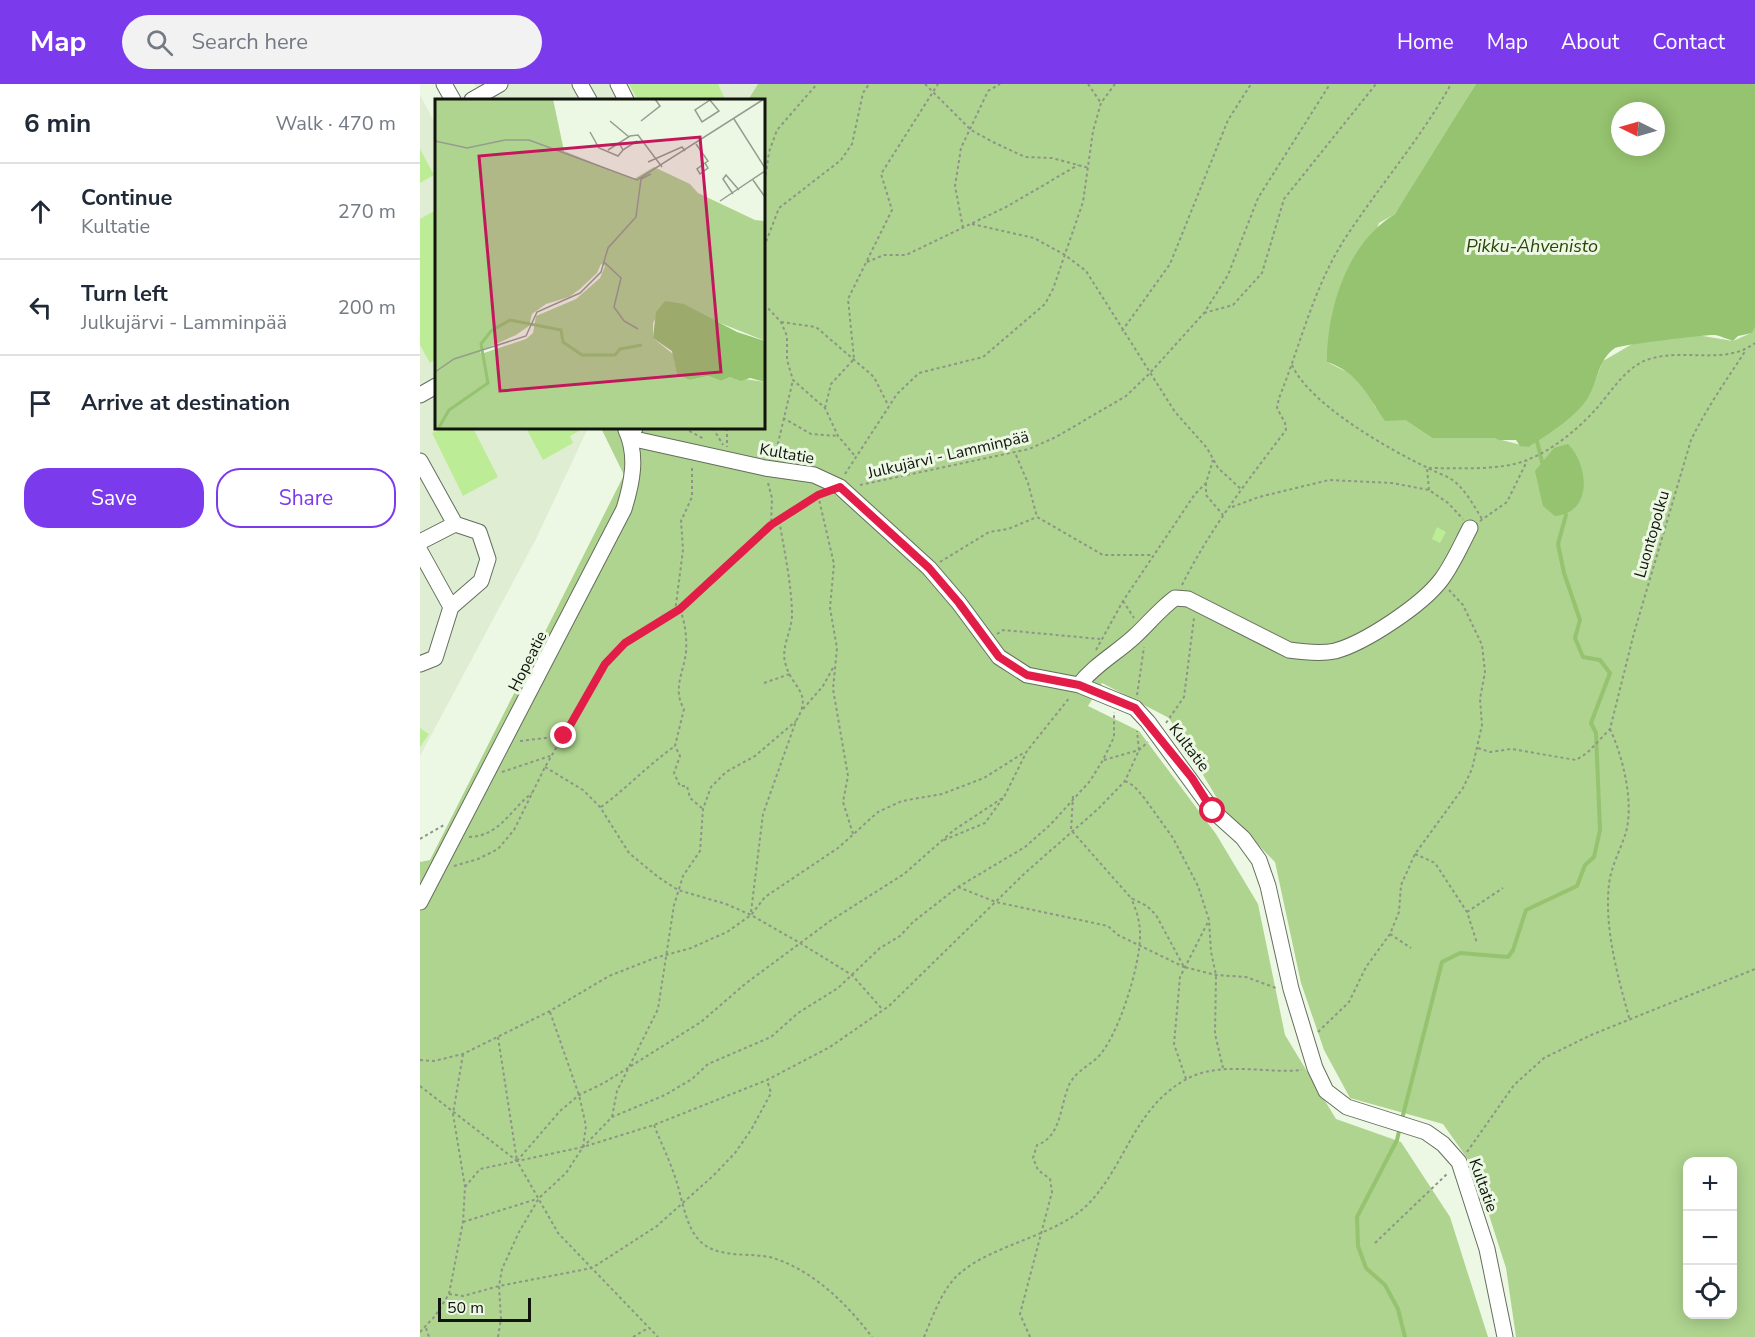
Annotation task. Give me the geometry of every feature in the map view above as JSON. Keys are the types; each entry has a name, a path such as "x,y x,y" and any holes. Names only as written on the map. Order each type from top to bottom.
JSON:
{"street":[{"path":"444,84 452,99"},
{"path":"474,99 500,84"},
{"path":"580,84 588,99"},
{"path":"618,84 626,99"},
{"path":"420,395 435,387"},
{"name":"Kultatie","path":"630,431 693,452 769,469 814,475 840,487 929,568 999,657 1027,675 1083,680 1135,708 1158,734 1213,811 1243,838 1259,860 1268,886 1291,989 1311,1048 1315,1068 1326,1091 1347,1107 1426,1132 1459,1162 1487,1249 1505,1337"},
{"name":"Hopeatie","path":"420,903 624,509 633,480 630,431"},
{"path":"420,461 455,524 479,532 488,559 481,581 451,607 435,658 420,664"},
{"path":"1083,680 1143,628 1160,608 1175,598 1196,603 1289,650 1335,651 1365,638 1420,600 1440,581 1476,523"},
{"path":"420,542 455,524"},
{"path":"420,551 451,607"}],"path":[{"path":"765,180 769,152 777,130 817,84"},
{"path":"765,244 779,208 841,160 852,144 863,93 869,84"},
{"path":"925,84 971,130 1025,157 1052,158 1089,168"},
{"path":"825,408 831,384 854,359 848,299 892,210 881,174 939,84"},
{"path":"963,228 955,186 961,148 988,91 1000,84"},
{"path":"1088,84 1101,103"},
{"path":"840,487 855,456 897,394 919,373 983,357 1045,304 1053,289 1083,202 1093,131 1101,103 1115,84"},
{"path":"1122,331 1170,264 1228,120 1251,84"},
{"name":"Julkujärvi - Lamminpää","path":"450,867 478,860 498,849 514,830 546,767 605,664 625,643 680,609 779,519 818,495 840,487 863,485 1015,454 1056,437 1098,413 1125,396 1149,375 1204,313 1228,275 1258,198 1330,84"},
{"path":"1204,313 1233,305 1254,279 1262,273 1284,199 1376,84"},
{"path":"1175,598 1199,550 1241,489 1286,430 1277,408 1305,322 1346,236 1432,117 1451,84"},
{"path":"866,262 884,255 906,255 972,224 1078,165"},
{"path":"972,224 1034,238 1065,255 1086,271 1122,331 1143,359 1149,375 1175,412 1207,448 1213,460 1241,489"},
{"path":"765,305 781,322 787,336 787,360 793,380 769,469 772,498 771,525"},
{"path":"781,322 816,327 874,376 889,406"},
{"path":"1427,468 1469,468 1527,461 1578,429 1627,371 1652,358 1698,354 1727,356 1746,350 1755,343"},
{"name":"Luontopolku","path":"1478,748 1490,752 1511,749 1576,760 1610,729 1621,680 1691,440 1703,415 1716,399 1746,350"},
{"path":"1292,365 1299,380 1319,401 1342,414 1356,428 1427,468 1452,479 1476,523"},
{"path":"793,380 825,408 838,436 855,456"},
{"path":"783,418 811,434 838,436"},
{"path":"727,429 728,453"},
{"path":"675,612 683,550 681,520 692,497 693,452"},
{"path":"1015,454 1028,483 1037,517 1103,555 1153,555"},
{"path":"1213,460 1206,483 1206,495 1223,515"},
{"path":"1491,513 1507,502 1527,461"},
{"path":"1427,468 1429,490"},
{"path":"1230,508 1259,497 1329,480 1392,483 1429,490 1476,523"},
{"path":"941,841 962,835 986,824 1004,797 1027,751 1083,680 1100,639 1123,601 1195,494 1206,483"},
{"path":"818,495 834,564 830,608 837,648 833,688 848,776 843,802 854,835"},
{"path":"929,568 989,532 1008,530 1037,517"},
{"path":"779,519 793,614 791,633 785,650 785,662 803,696 803,709"},
{"path":"1311,1048 1319,1031 1349,1002 1366,967 1390,934 1399,912 1401,885 1415,854 1463,788 1478,748 1482,725 1480,699 1485,672 1482,645 1463,605 1440,581"},
{"path":"465,1187 480,1169 583,1147 654,1125 767,1080 830,1047 883,1010 1125,781 1139,750 1135,708 1145,638 1143,628 1123,601"},
{"path":"1103,760 1139,750 1158,734 1184,697 1196,603"},
{"path":"680,609 686,627 686,654 678,677 680,702 684,709 675,746 680,756 674,773 680,786 687,786 690,798 703,809"},
{"path":"987,641 1003,630 1100,639"},
{"path":"751,915 763,814 796,721 803,709 824,686 835,664"},
{"path":"764,683 790,674"},
{"path":"498,1337 501,1319 499,1286 502,1269 519,1232 539,1198 566,1173 583,1147 612,1117 665,1095 692,1079 708,1064 771,1037 798,1013 852,975 880,948 900,936 913,922 958,887 1025,848 1050,825 1073,796 1090,781 1114,737 1114,714 1117,700"},
{"path":"612,1117 618,1090 658,1009 678,890 683,876 700,851 703,809 711,787 726,772 774,741 796,721"},
{"path":"1610,729 1623,769 1630,809 1609,883 1608,916 1618,977 1630,1021"},
{"path":"505,742 564,736"},
{"path":"600,807 623,791 655,760 675,746"},
{"path":"420,1060 434,1061 463,1054 550,1011 609,976 691,948 727,932 751,915 765,897 854,835 878,812 902,801 942,794 984,778 1027,751"},
{"path":"485,778 553,755"},
{"path":"546,767 583,790 600,807 629,853 678,890 726,904 751,915 800,943 852,975 883,1010"},
{"path":"1125,781 1134,786 1145,799 1173,838 1198,886 1209,920 1211,952 1216,975 1215,1034 1223,1069"},
{"path":"464,817 475,821 468,837 485,836 496,830 521,801 535,791"},
{"path":"1030,1337 1020,1314 1052,1192 1050,1179 1038,1170 1033,1158 1037,1145 1046,1142 1052,1133 1065,1103 1070,1084 1083,1066 1096,1059 1117,1030 1140,944 1138,917 1131,898 1071,830 1073,796"},
{"path":"517,1161 560,1111 579,1095 630,1067 701,1022 745,984 800,943 904,874 941,841 1004,797"},
{"path":"1415,854 1435,863 1467,912 1477,943"},
{"path":"958,887 996,902 1108,926 1118,935 1184,967 1216,975 1246,977 1268,987 1291,989"},
{"path":"1467,912 1503,888"},
{"path":"1131,898 1147,906 1155,915 1184,967"},
{"path":"1186,1079 1174,1044 1180,977 1209,920"},
{"path":"1390,934 1411,948"},
{"path":"1375,1243 1459,1162 1514,1085 1544,1058 1582,1039 1755,969"},
{"path":"550,1011 579,1095 586,1126 583,1147"},
{"path":"498,1036 517,1161 558,1233 658,1337"},
{"path":"420,1332 449,1294 463,1222 465,1187 453,1114 463,1054"},
{"path":"924,1337 943,1296 959,1274 979,1261 1041,1232 1090,1202 1106,1181 1133,1131 1171,1089 1186,1079 1205,1072 1223,1069 1269,1072 1315,1068"},
{"path":"449,1294 463,1296 499,1286 592,1268 657,1226 728,1161 751,1130 771,1093 767,1080"},
{"path":"420,1086 453,1114 517,1161"},
{"path":"654,1125 676,1180 682,1205 702,1243 721,1251 773,1258 808,1276 830,1290 872,1337"},
{"path":"463,1222 539,1198"},
{"path":"426,1327 429,1337"},
{"path":"633,1337 648,1328"}],"shaded area":[{"path":"474,84 758,84 749,99 482,99"},
{"path":"758,84 1476,84 1395,214 1379,223 1327,362 1347,372 1363,384 1376,408 1405,420 1432,438 1494,438 1529,447 1573,414 1589,396 1603,361 1634,343 1697,335 1733,341 1751,333 1755,327 1755,1337 1516,1337 1506,1268 1474,1168 1443,1124 1350,1098 1324,1050 1301,983 1275,862 1224,810 1169,718 1102,683 1088,706 1139,731 1216,834 1258,904 1285,1035 1336,1119 1401,1142 1450,1217 1488,1337 420,1337 420,862 430,860 624,475 601,429 765,429 765,99 749,99"},
{"path":"420,95 435,123 435,429 588,429 536,539 420,756"}],"water":[{"name":"Pikku-Ahvenisto","path":"1476,84 1755,84 1755,327 1752,333 1738,336 1733,341 1717,335 1709,335 1615,348 1605,358 1584,404 1562,424 1529,447 1520,446 1516,440 1432,438 1405,420 1385,421 1354,378 1338,366 1327,362 1331,321 1343,279 1364,242 1395,214"},
{"path":"1568,444 1580,464 1584,487 1576,506 1567,513 1555,516 1543,506 1535,471 1554,448"}],"building":[{"path":"629,84 718,84 725,99 637,99"},
{"path":"420,149 434,175 420,183"},
{"path":"435,211 435,360 430,363 420,345 420,219"},
{"path":"441,429 474,429 498,477 463,496 432,433"},
{"path":"527,429 578,429 579,431 570,436 573,443 543,460"},
{"path":"1437,527 1446,532 1440,543 1432,539"},
{"path":"420,728 429,734 420,747"}],"waterway":[{"path":"1537,441 1542,462"},
{"path":"1402,1119 1442,962 1460,953 1508,957 1513,950 1526,910 1577,886 1585,865 1594,857 1600,830 1596,733 1591,723 1610,673 1600,660 1583,657 1575,638 1580,620 1564,573 1558,544 1566,515"},
{"path":"1400,1127 1397,1140 1357,1217 1358,1246 1366,1268 1385,1285 1398,1309 1405,1337"}],"route":[{"path":"564,736 605,664 625,643 680,609 787,513 818,495 840,487 929,568 959,603 999,657 1027,675 1079,685 1135,708 1192,778 1213,811"}]}
